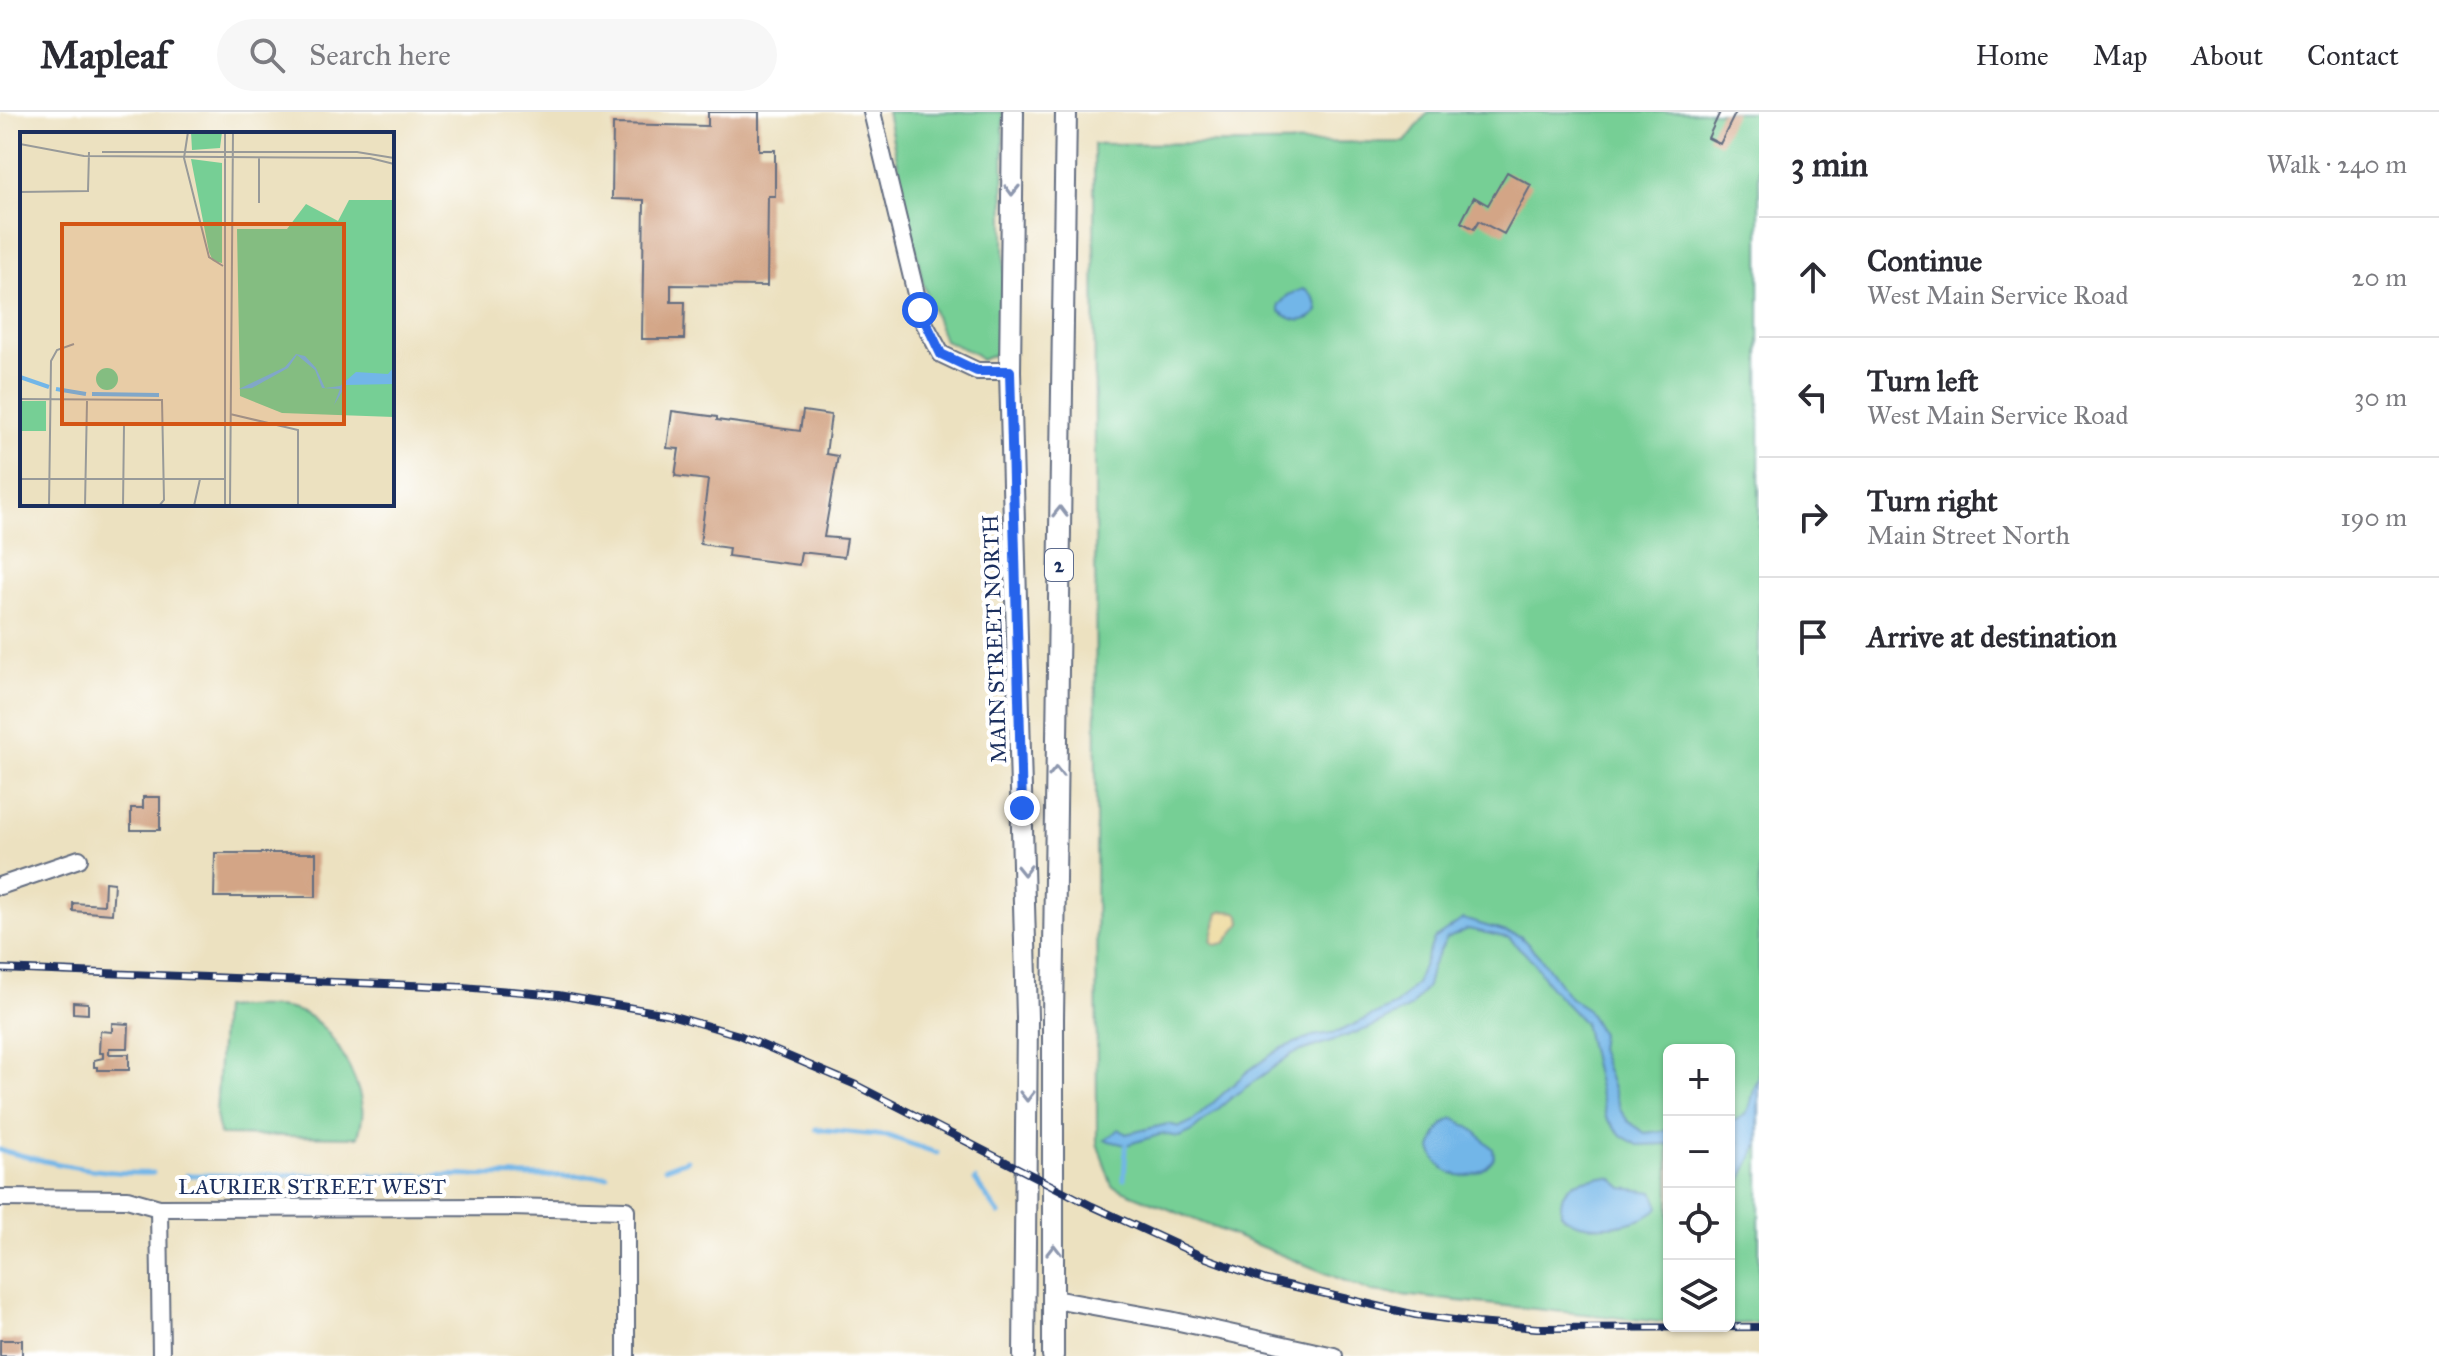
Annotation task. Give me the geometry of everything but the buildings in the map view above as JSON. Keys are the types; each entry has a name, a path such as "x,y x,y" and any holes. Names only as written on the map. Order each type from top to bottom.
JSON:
{"main road":[{"name":"MAIN STREET NORTH","path":"1013,112 1010,371 1027,1018 1024,1356"},
{"name":"2","path":"1053,1356 1053,1018 1066,112"}],"street":[{"path":"872,112 922,319 941,354 977,371 1010,371"},
{"path":"0,886 79,859"},
{"name":"LAURIER STREET WEST","path":"0,1198 127,1199 159,1208 510,1207 626,1210 626,1356"},
{"path":"159,1208 161,1356"},
{"path":"1054,1299 1170,1320 1334,1356"}],"green space":[{"path":"887,112 1003,112 1005,339 999,353 981,360 975,354 944,340 923,284"},
{"path":"1428,112 1759,112 1759,1323 1735,1324 1735,1044 1663,1044 1663,1322 1372,1292 1112,1186 1097,1143 1094,144 1405,142"},
{"path":"222,1008 297,1011 325,1030 350,1068 360,1095 362,1114 358,1137 220,1135 216,1115"}],"sand":[{"path":"1236,912 1240,915 1241,923 1225,943 1215,945 1211,941 1218,913"}],"water":[{"path":"1303,289 1311,295 1318,311 1299,320 1279,311 1279,305 1288,295"},
{"path":"1463,919 1520,936 1541,958 1570,998 1586,1008 1601,1034 1599,1049 1621,1111 1628,1121 1645,1133 1663,1131 1663,1144 1638,1145 1622,1136 1606,1118 1584,1023 1550,987 1533,961 1509,938 1468,929 1446,939 1432,966 1427,986 1410,1008 1367,1029 1292,1054 1231,1098 1191,1132 1179,1137 1162,1134 1126,1145 1105,1140 1119,1129 1126,1134 1168,1124 1180,1127 1193,1121 1248,1071 1280,1049 1313,1036 1338,1032 1396,1005 1416,984 1434,939"},
{"path":"1759,1077 1758,1145 1735,1193 1735,1155 1739,1142 1735,1140 1735,1120 1744,1115 1750,1105"},
{"path":"1454,1118 1475,1131 1493,1149 1494,1158 1478,1172 1468,1175 1450,1173 1442,1168 1431,1149 1439,1130"},
{"path":"1599,1177 1612,1178 1623,1188 1653,1192 1659,1207 1640,1219 1611,1226 1569,1220 1561,1213 1566,1190 1576,1183"}],"waterway":[{"path":"816,1129 888,1136 937,1153"},
{"path":"1124,1179 1126,1145"},
{"path":"0,1150 95,1170 153,1173"},
{"path":"665,1168 687,1160"},
{"path":"187,1175 607,1176"},
{"path":"975,1180 999,1214"}],"railway":[{"path":"0,969 462,987 558,995 667,1014 739,1035 856,1085 1092,1206 1201,1256 1266,1280 1416,1315 1477,1323 1537,1328 1759,1327"}],"route":[{"path":"920,310 941,354 977,371 1010,371 1022,808"}]}
